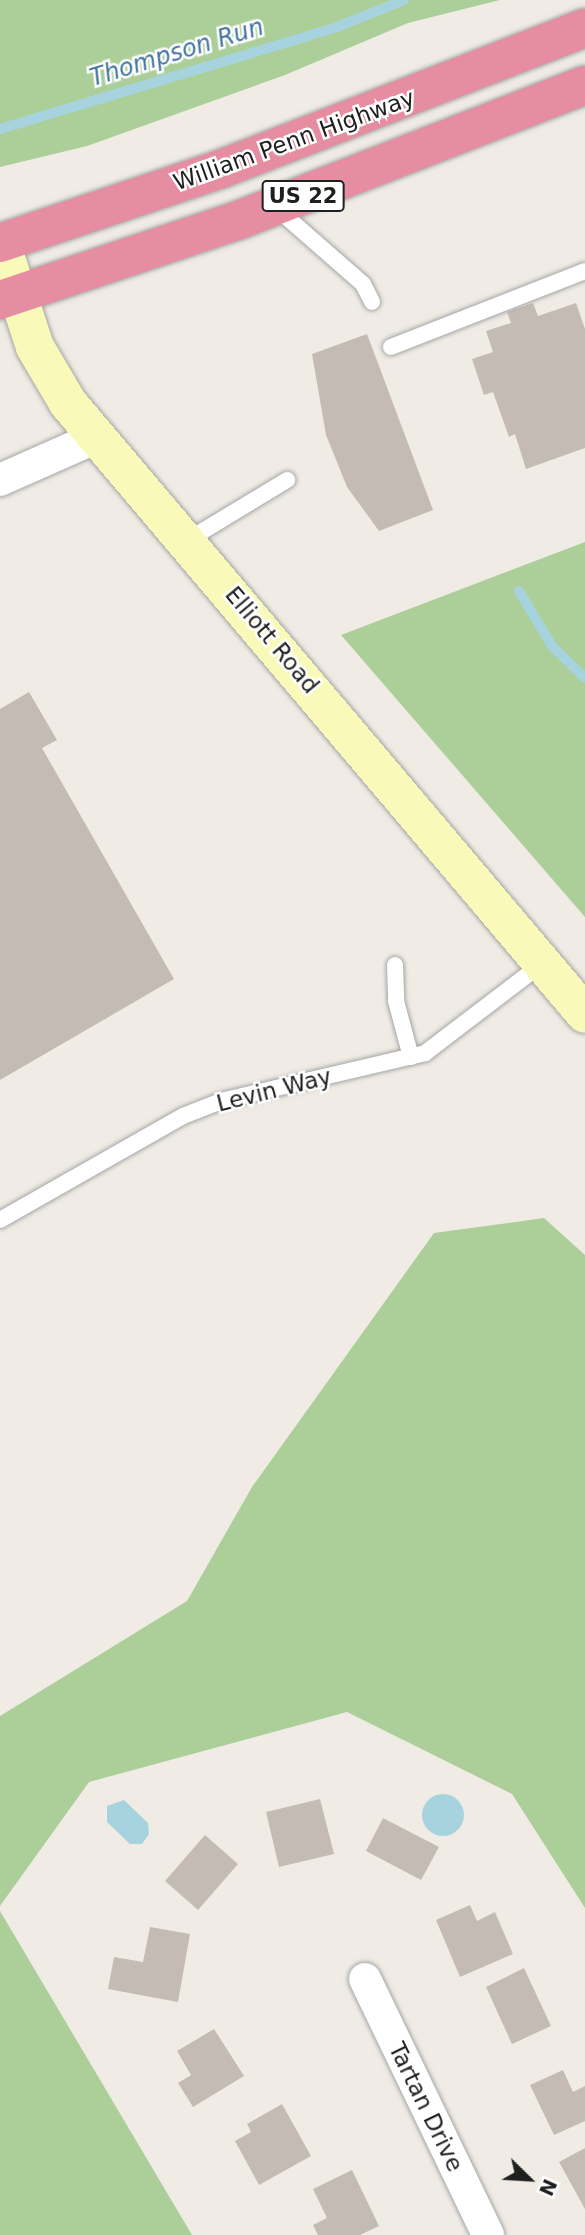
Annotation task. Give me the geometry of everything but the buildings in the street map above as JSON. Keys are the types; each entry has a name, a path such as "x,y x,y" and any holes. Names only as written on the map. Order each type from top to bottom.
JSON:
{"highway":[{"name":"William Penn Highway","path":"0,243 221,169 585,28"},
{"name":"US 22","path":"9,298 275,207 585,85"}],"street":[{"name":"Elliott Road","path":"0,243 9,298 43,366 97,437 188,540 585,1014"},
{"path":"0,480 97,437"},
{"name":"Tartan Drive","path":"365,1979 488,2235"}],"lane":[{"path":"275,207 363,284 372,302"},
{"path":"391,347 585,271"},
{"path":"188,540 286,480"},
{"name":"Levin Way","path":"0,1220 183,1116 221,1101 411,1057 447,1040 543,963"},
{"path":"395,965 396,1001 411,1057"}],"green space":[{"path":"0,0 500,0 408,23 285,75 87,146 0,167"},
{"path":"585,542 585,917 341,635"},
{"path":"544,1218 585,1255 585,1908 512,1794 347,1712 89,1782 0,1906 0,1716 187,1601 252,1487 434,1233"},
{"path":"0,1911 192,2235 0,2235"}],"water":[{"path":"443,1794 458,1800 464,1815 458,1830 443,1836 428,1830 422,1815 428,1800"},
{"path":"124,1800 148,1823 149,1834 142,1844 130,1844 107,1822 107,1806"}],"waterway":[{"name":"Thompson Run","path":"0,129 337,27 404,0"},
{"path":"519,591 552,646 585,678"}]}
